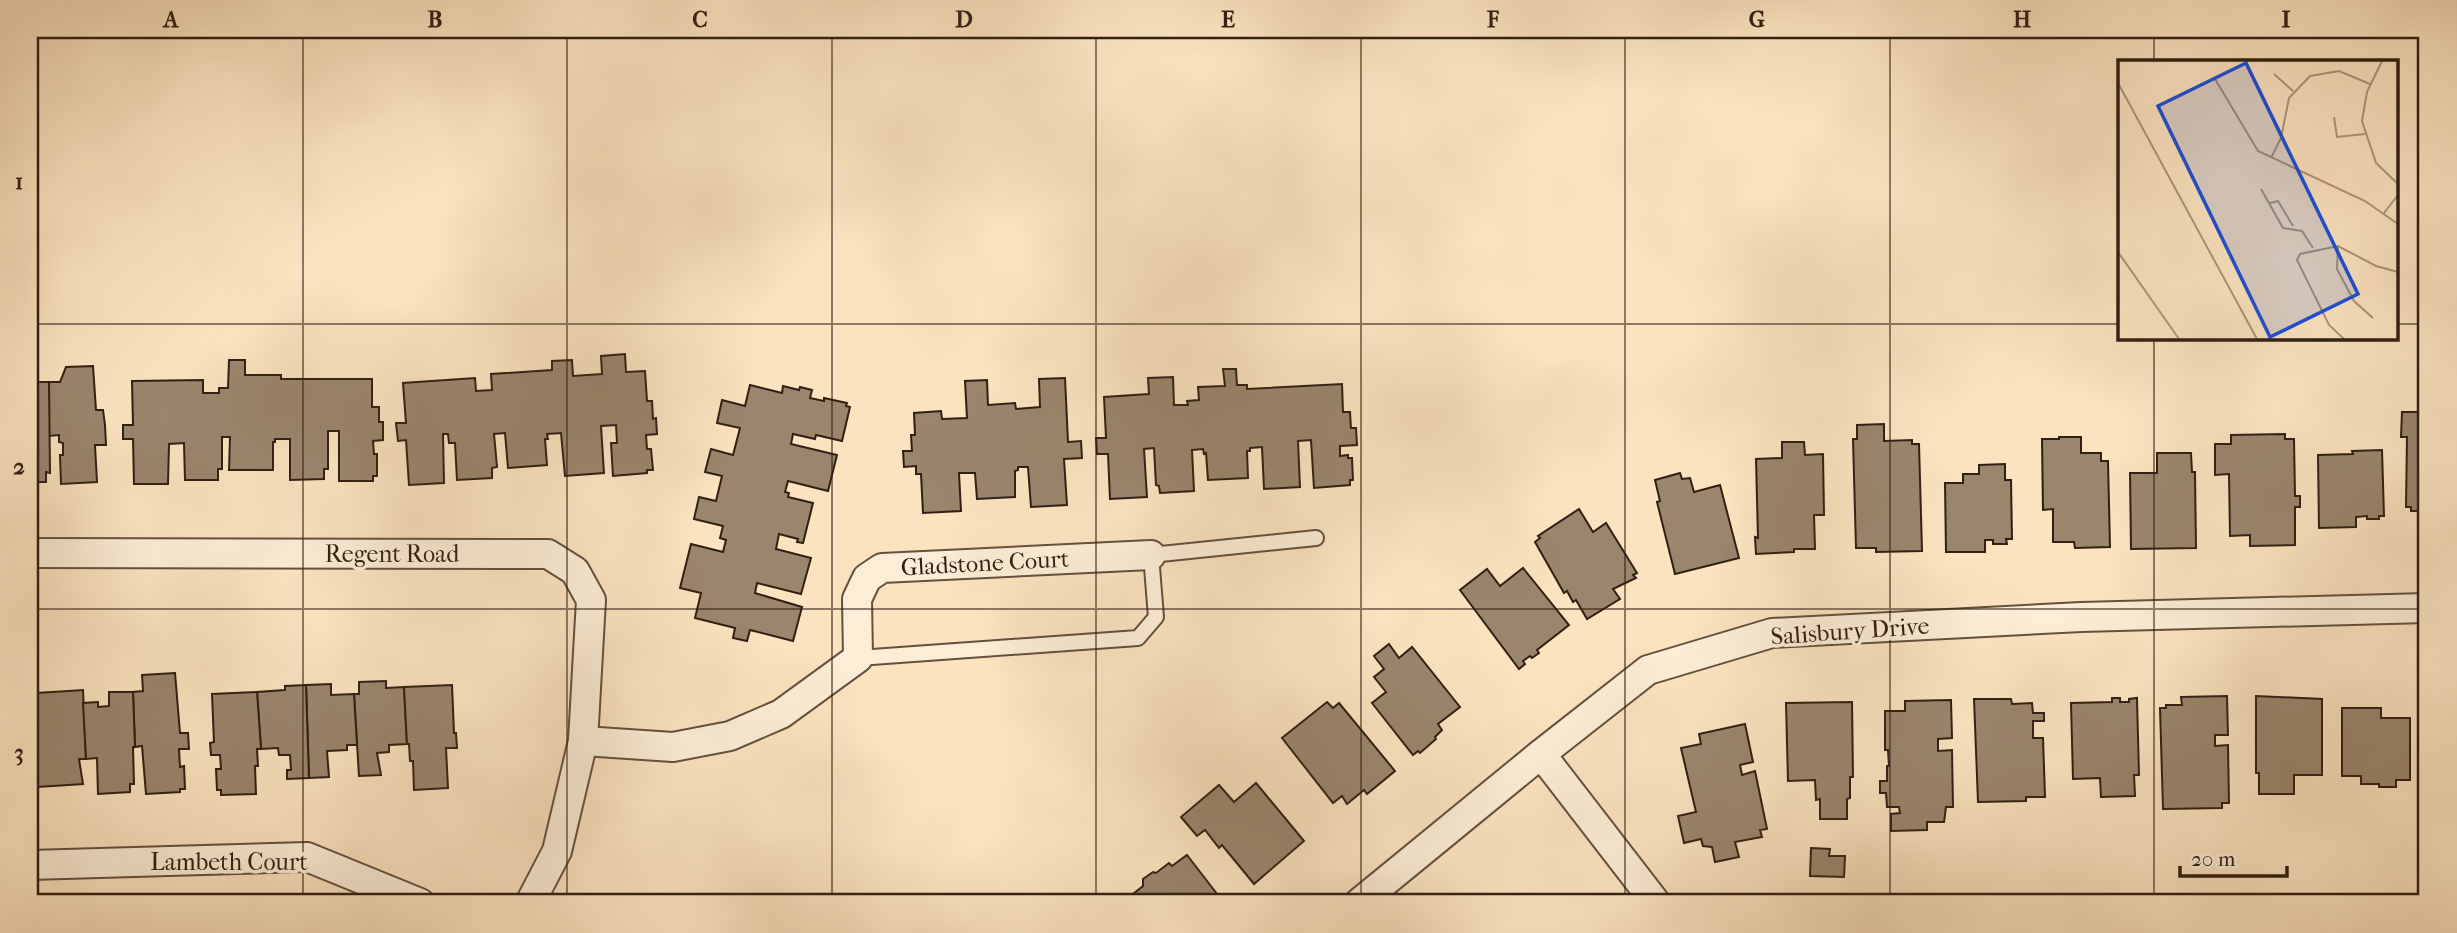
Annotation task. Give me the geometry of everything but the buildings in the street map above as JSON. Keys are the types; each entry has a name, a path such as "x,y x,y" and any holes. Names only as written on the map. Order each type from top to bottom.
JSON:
{"street":[{"name":"Regent Road","path":"30,553 548,554 575,571 591,600 583,741 557,851 530,903"},
{"name":"Gladstone Court","path":"858,658 857,598 867,578 882,568 1151,555"},
{"name":"Salisbury Drive","path":"1359,903 1648,670 1772,633 2081,617 2427,608"},
{"path":"583,741 673,747 730,736 781,714 858,658"},
{"path":"1541,754 1656,903"},
{"name":"Lambeth Court","path":"30,865 307,857 419,903"}],"lane":[{"path":"858,658 1138,638 1156,617 1151,555 1316,538"}]}
